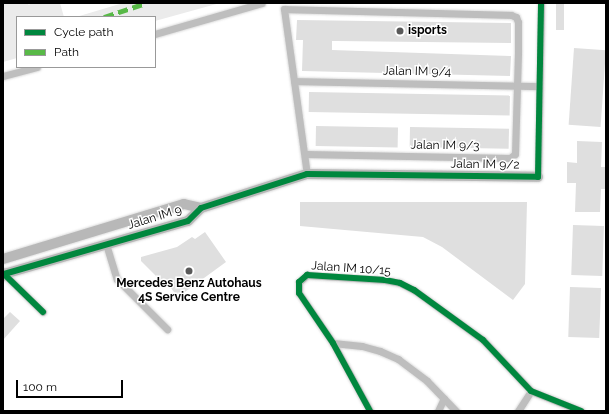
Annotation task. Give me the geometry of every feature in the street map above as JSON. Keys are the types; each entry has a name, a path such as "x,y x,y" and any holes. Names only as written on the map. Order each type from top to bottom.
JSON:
{"street":[{"path":"156,34 262,3"},
{"name":"Jalan IM 9/2","path":"307,174 538,177 541,3"},
{"name":"Jalan IM 9/3","path":"294,81 284,9 511,15 516,17 518,22 515,154 510,158 305,154"},
{"path":"3,76 33,68"},
{"path":"294,81 307,174"},
{"name":"Jalan IM 9/4","path":"294,81 539,86"},
{"name":"Jalan IM 9","path":"4,274 188,221 201,208 307,174"},
{"name":"Jalan IM 9","path":"3,259 184,204 201,208"},
{"path":"170,209 175,211 178,217 176,224"},
{"path":"159,212 158,218 163,228"},
{"path":"106,244 117,280 167,329"},
{"path":"4,274 43,312"},
{"name":"Jalan IM 10/15","path":"370,411 333,343 299,293 298,284 302,278 307,275 385,280 400,283 426,298 483,340 531,391 581,411"},
{"path":"333,343 362,346 380,351 398,359 427,380 456,411"},
{"path":"518,411 531,391"},
{"path":"438,411 444,398"}],"shaded area":[{"path":"3,3 27,3 29,5 31,3 60,3 64,16 16,16 16,58 3,62"},
{"path":"123,3 220,3 156,21 156,16 79,16"}],"building":[{"path":"556,4 564,4 564,30 556,30"},
{"path":"297,20 511,23 511,43 332,41 332,50 511,56 510,76 302,71 303,40 296,40"},
{"path":"574,48 606,50 601,127 569,125"},
{"path":"309,92 510,96 510,116 309,112"},
{"path":"316,126 398,127 398,147 316,146"},
{"path":"410,127 509,129 509,149 410,147"},
{"path":"577,141 602,142 601,167 606,167 606,189 601,189 600,212 575,212 576,183 567,183 567,162 577,163"},
{"path":"300,202 527,202 525,284 513,300 442,247 423,237 300,226"},
{"path":"573,225 604,226 602,276 571,275"},
{"path":"205,232 226,262 178,297 170,287 167,287 141,261 141,257 177,247 192,237 195,239"},
{"path":"570,287 601,288 599,338 568,337"},
{"path":"10,312 20,321 3,340 3,319"}],"marked path":[{"path":"107,16 146,3"}],"cycle path":[{"path":"43,312 4,274 188,221 201,208 307,174 538,177 541,3"},
{"path":"370,411 333,343 299,293 299,282 307,275 385,280 400,283 414,290 483,340 531,391 581,411"}],"place":[{"name":"isports","path":"400,31"},
{"name":"Mercedes Benz Autohaus 4S Service Centre","path":"189,271"}]}
